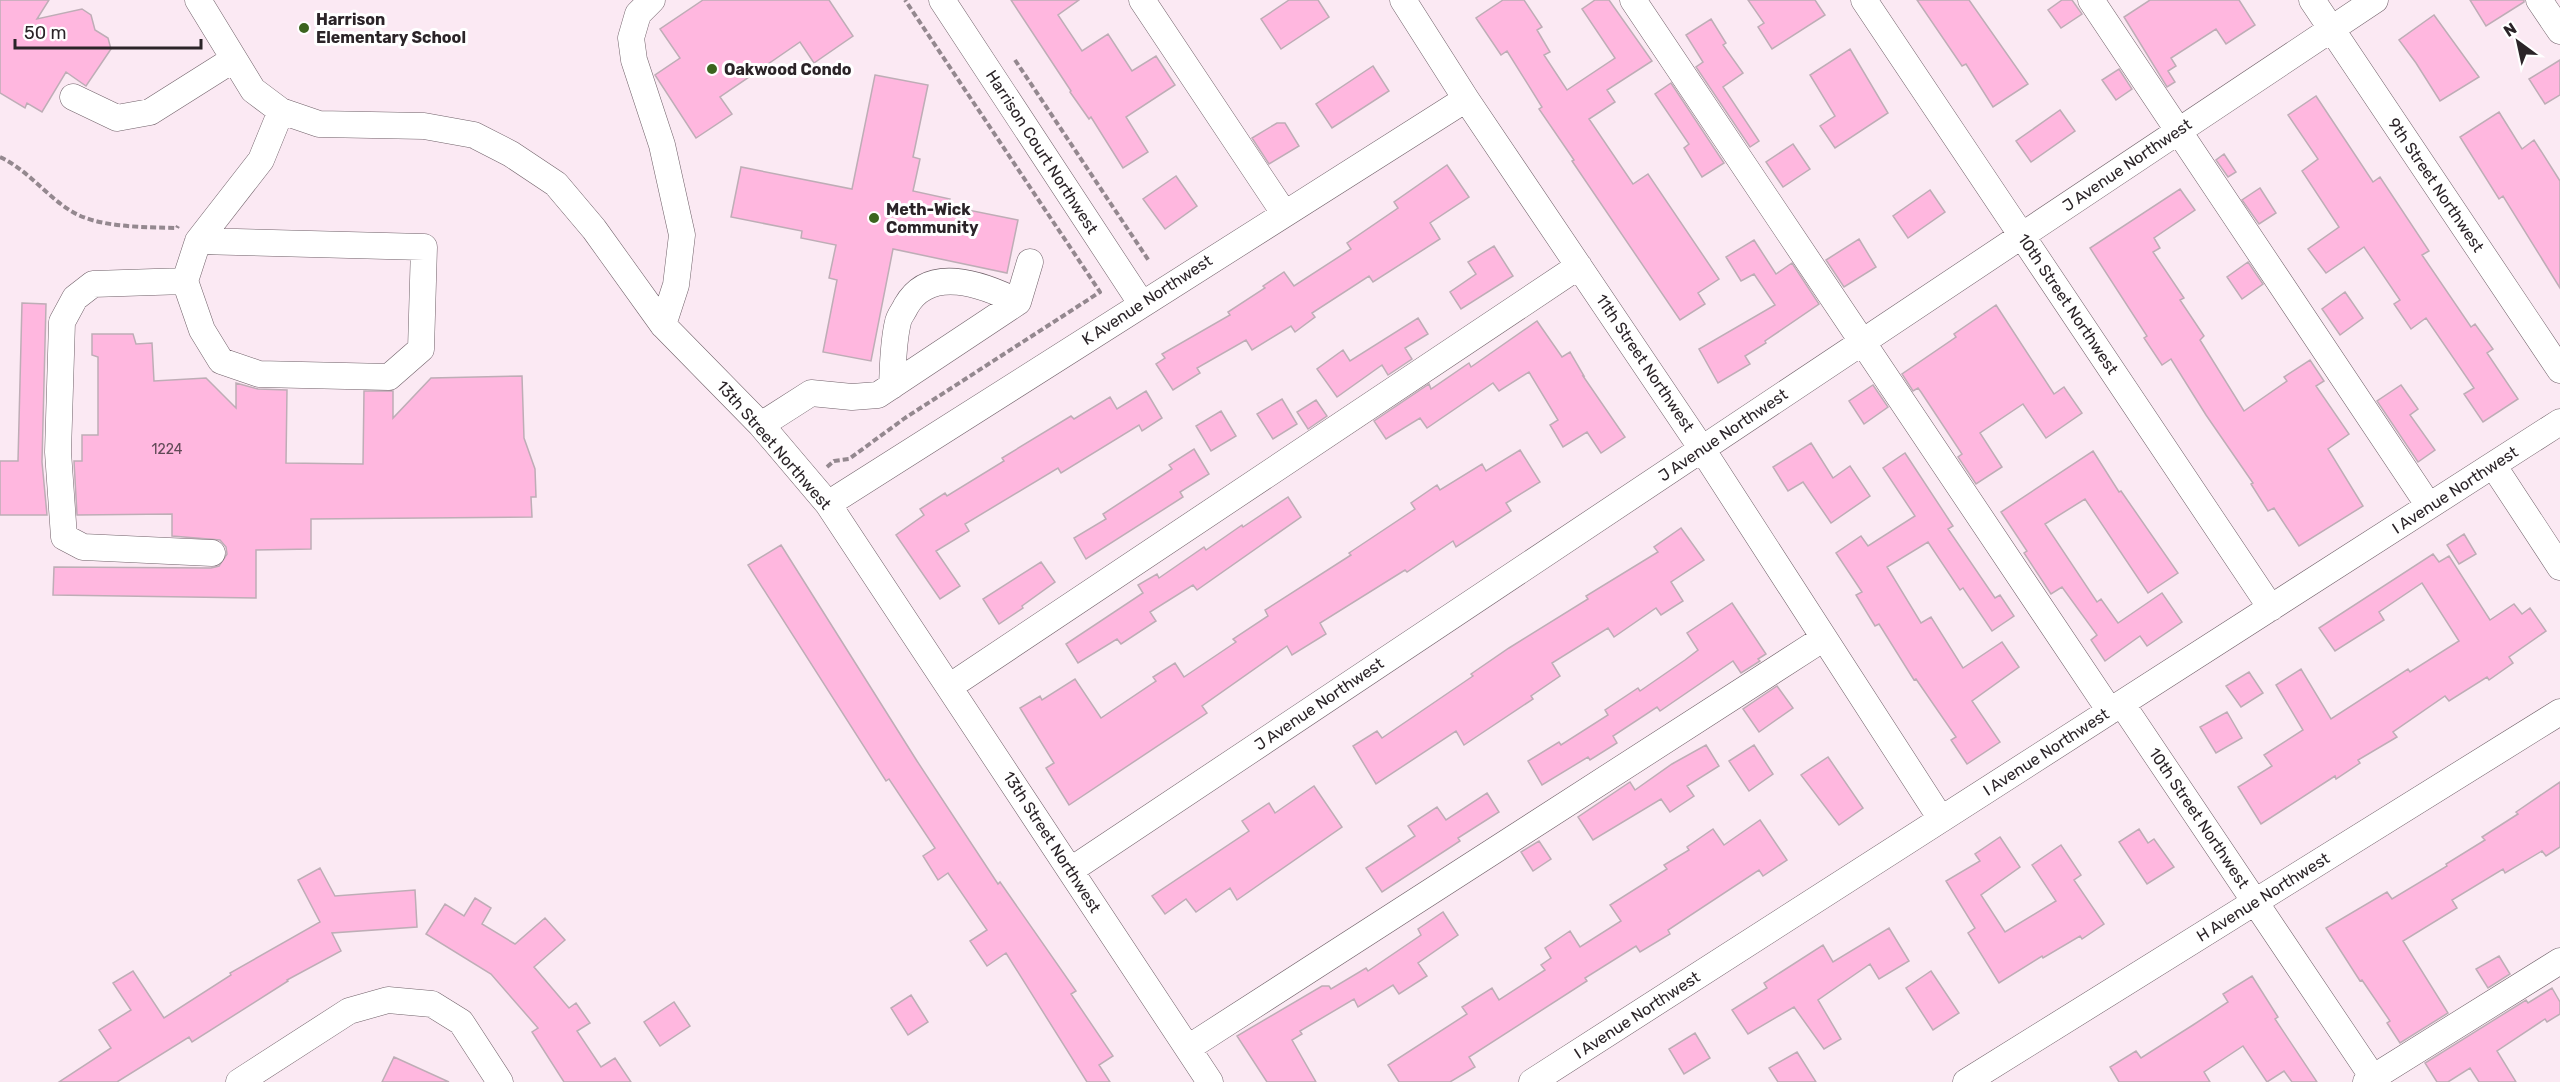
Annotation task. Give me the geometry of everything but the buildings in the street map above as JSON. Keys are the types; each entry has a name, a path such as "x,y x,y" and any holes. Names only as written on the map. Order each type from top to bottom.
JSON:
{"street":[{"name":"13th Street Northwest","path":"198,0 253,90 281,111 319,124 424,126 474,135 511,154 556,184 594,229 663,325 761,425 828,504 1210,1082"},
{"path":"652,0 638,14 631,38 634,60 662,145 682,235 676,285 663,325"},
{"name":"Harrison Court Northwest","path":"942,0 1141,303"},
{"path":"1142,0 1284,213"},
{"name":"10th Street Northwest","path":"1633,0 1863,342 2116,707 2255,902 2372,1080"},
{"name":"10th Street Northwest","path":"1864,0 2271,608"},
{"path":"2091,0 2429,506"},
{"name":"9th Street Northwest","path":"2312,0 2560,370"},
{"name":"J Avenue Northwest","path":"1071,870 2375,0"},
{"path":"2539,0 2560,31"},
{"name":"11th Street Northwest","path":"1412,3 1466,99 1702,449 1941,819"},
{"path":"73,98 117,118 150,112 234,59"},
{"name":"K Avenue Northwest","path":"828,504 1141,303 1466,99"},
{"path":"198,241 424,247 421,349 389,377 259,374 220,361 202,330 185,281 198,241 261,160 281,111"},
{"path":"761,425 812,393 852,397 878,395 1018,302 1030,262"},
{"path":"949,687 1579,266"},
{"path":"185,281 93,284 75,298 62,322 58,452 64,537 83,547 212,553"},
{"path":"892,386 898,320 913,295 935,282 958,282 989,288 1018,302"},
{"name":"I Avenue Northwest","path":"1532,1082 2560,422"},
{"path":"2493,465 2560,567"},
{"path":"1188,1048 1824,638"},
{"name":"H Avenue Northwest","path":"1966,1082 2560,712"},
{"path":"2372,1080 2560,961"},
{"path":"239,1082 349,1011 388,1000 432,1004 461,1022 500,1082"}],"path":[{"path":"1013,58 1149,261"},
{"path":"0,157 31,176 55,199 85,219 134,226 177,228 181,221"}],"place":[{"name":"Harrison Elementary School","path":"304,28"},
{"name":"Oakwood Condo","path":"712,69"},
{"name":"Meth-Wick Community","path":"874,218"}]}
